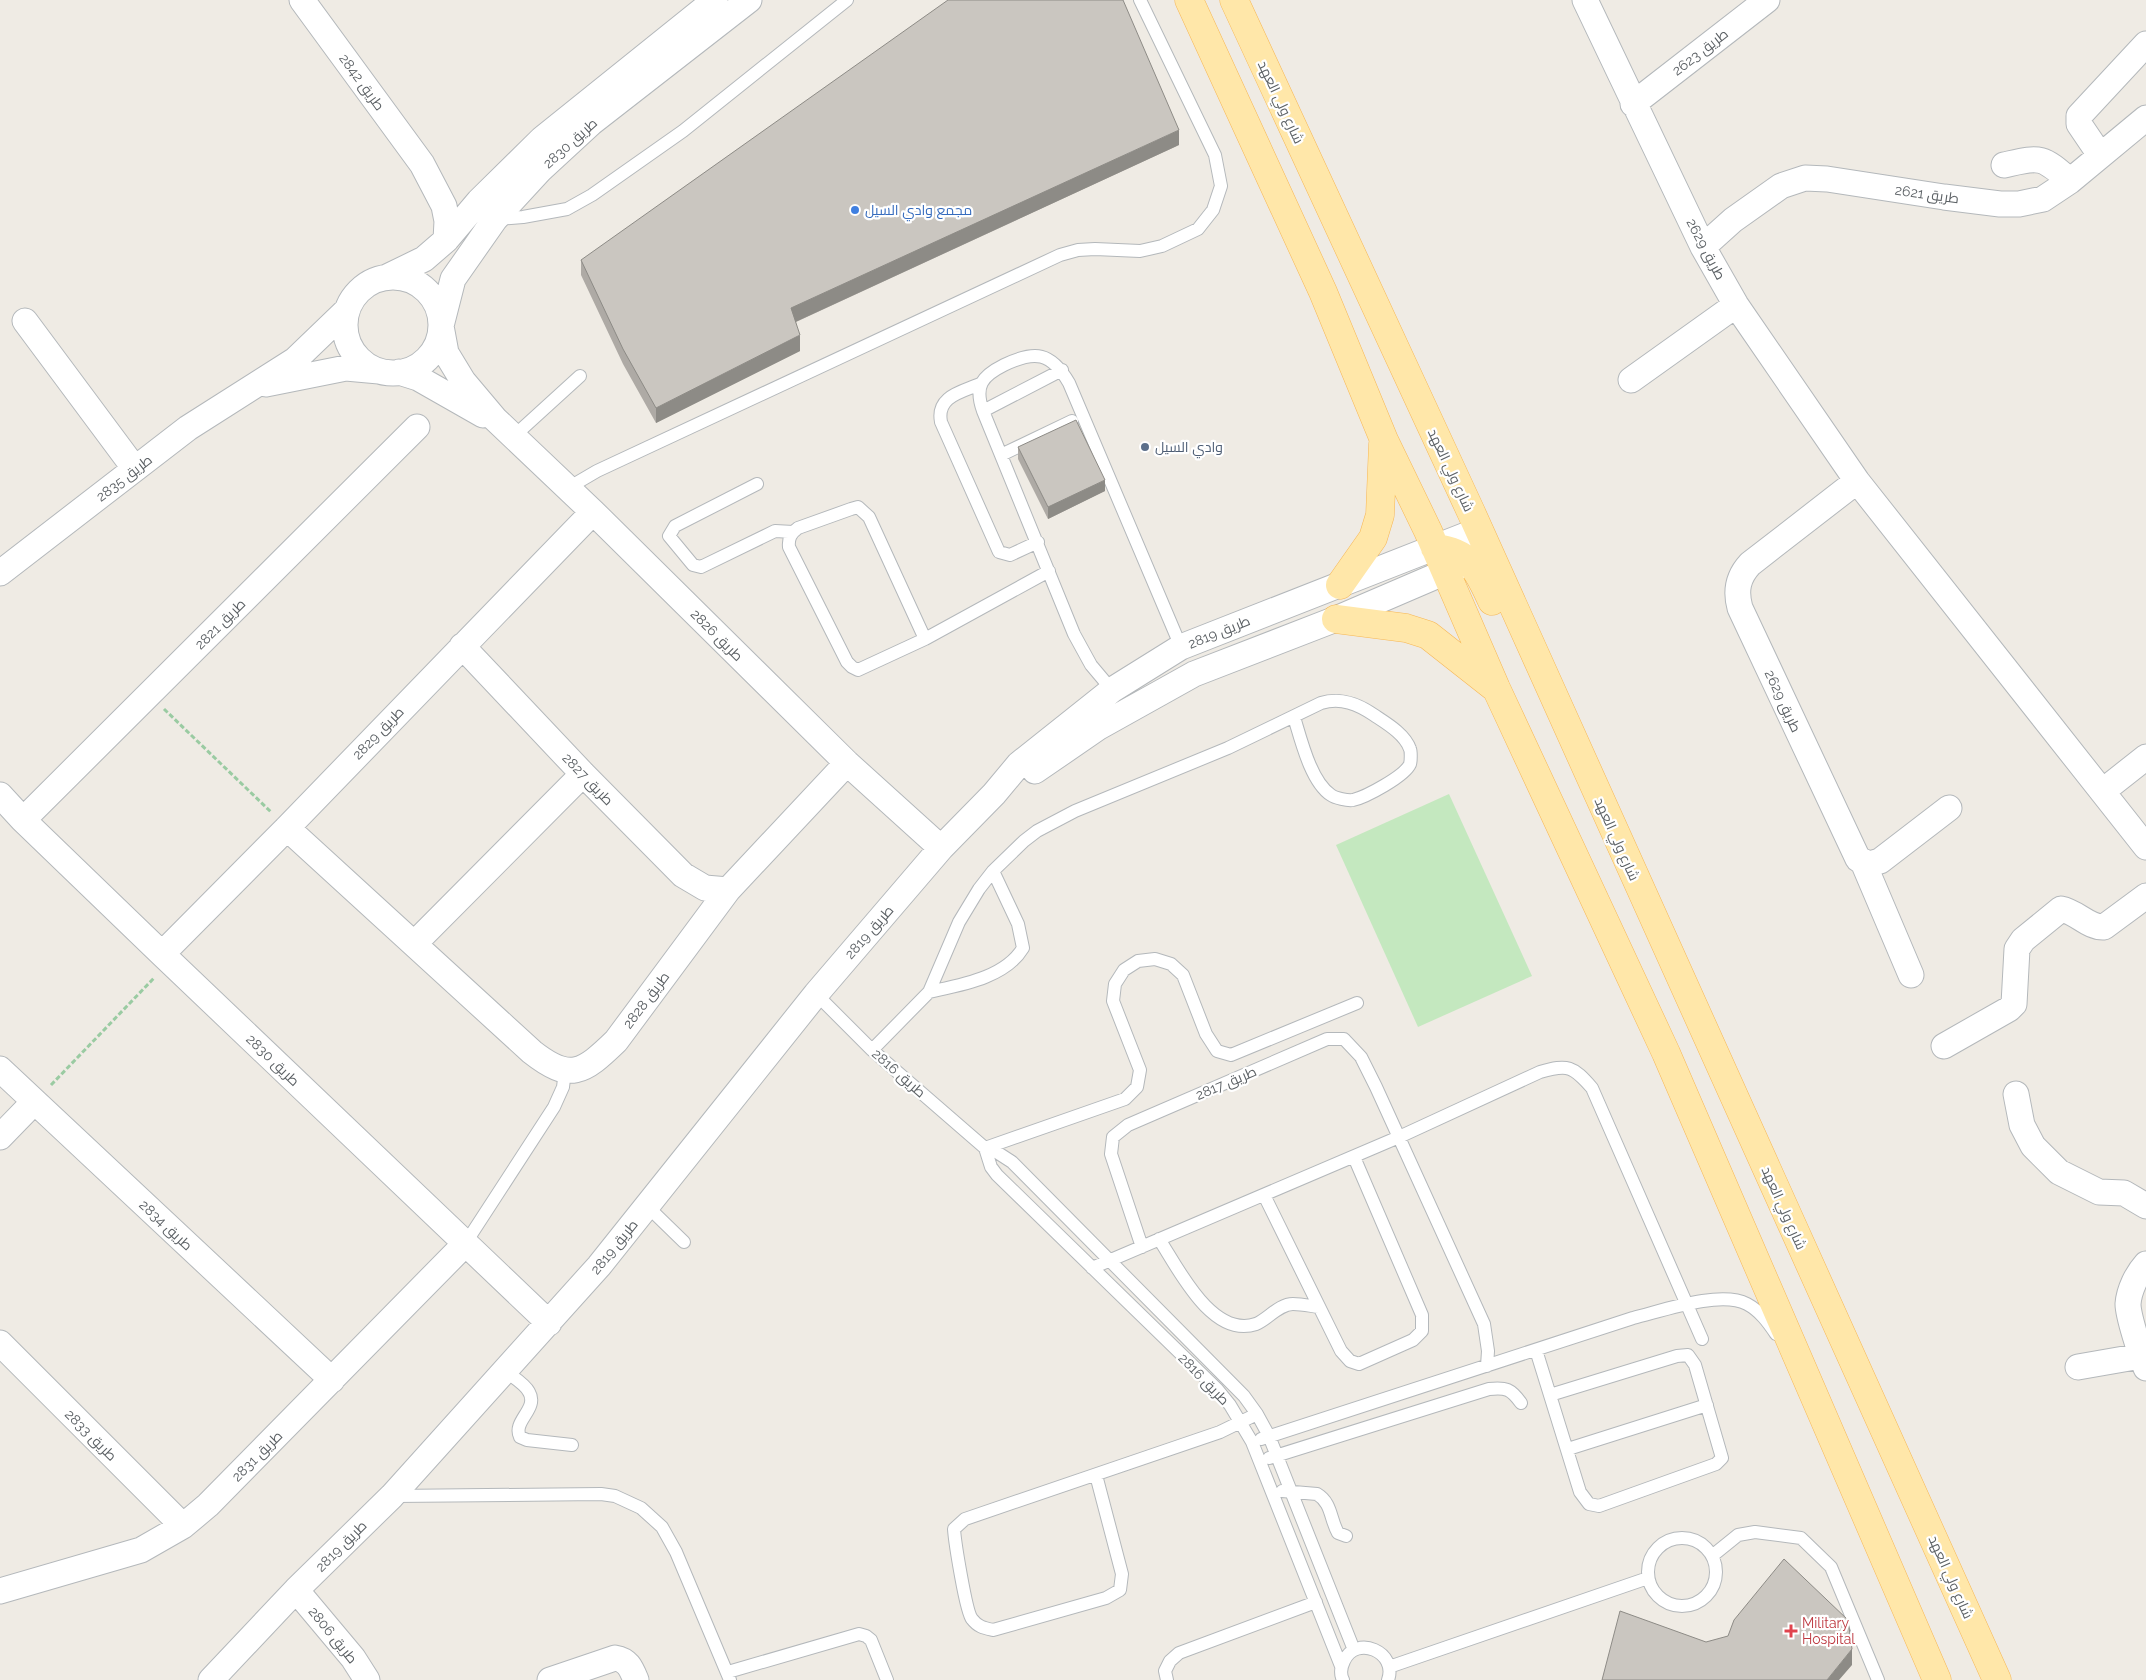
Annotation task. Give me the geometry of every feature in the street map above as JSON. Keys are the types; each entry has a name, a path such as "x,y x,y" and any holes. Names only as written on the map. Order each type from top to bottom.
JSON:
{"main road":[{"name":"شارع ولي العهد","path":"1188,0 1323,292 1384,440 1464,553 1496,688 1666,1053 1936,1680"},
{"name":"شارع ولي العهد","path":"1234,0 1464,553 1613,831 1997,1680"},
{"path":"1340,584 1373,538 1380,514 1384,440"},
{"path":"1336,619 1406,628 1428,635 1496,688"}],"street":[{"name":"طريق 2842","path":"302,0 422,164 444,206 447,221 446,240"},
{"name":"طريق 2830","path":"388,277 424,259 446,240 479,201 542,139 715,0"},
{"name":"طريق 2830","path":"441,326 453,279 495,220 540,170 592,123 748,0"},
{"name":"طريق 2629","path":"1585,0 1633,104 1703,247 1736,305 1857,481 2146,847"},
{"name":"طريق 2623","path":"1633,104 1767,0"},
{"path":"2100,156 2079,124 2079,116 2146,44"},
{"name":"طريق 2621","path":"1703,247 1733,220 1781,186 1805,178 1827,179 1944,198 2009,204 2043,198 2070,181 2146,118"},
{"path":"2004,165 2035,158 2052,165 2070,181"},
{"name":"طريق 2842","path":"422,164 448,187 479,201"},
{"path":"479,201 492,212 495,220"},
{"path":"388,277 401,277 425,289 434,300 439,312 441,326 436,345 424,361 412,368 392,372 372,368 352,350 347,337 347,310 353,298 362,288 374,281 388,277"},
{"path":"1631,380 1736,305"},
{"name":"طريق 2835","path":"0,573 188,428 295,360 347,310"},
{"path":"25,321 135,469"},
{"name":"طريق 2826","path":"441,326 446,353 463,381 495,419 593,512 847,763 941,848"},
{"name":"طريق 2835","path":"251,387 346,368 392,372"},
{"name":"طريق 2826","path":"392,372 418,378 481,414 495,419"},
{"name":"طريق 2821","path":"23,820 417,427"},
{"name":"طريق 2629","path":"1857,481 1750,564 1739,579 1737,598 1855,854 1863,862 1911,975"},
{"name":"طريق 2829","path":"166,958 287,828 593,512"},
{"name":"طريق 2819","path":"211,1680 296,1590 392,1496 549,1323 599,1266 816,994 941,848 994,794 1019,764 1112,690 1181,647 1340,584 1464,553"},
{"name":"طريق 2819","path":"994,794 1018,783 1084,737 1194,674 1336,619 1464,553"},
{"name":"طريق 2827","path":"462,646 583,774 683,874 705,888 728,890"},
{"path":"1181,647 1194,674"},
{"path":"1112,690 1131,710"},
{"path":"2103,791 2146,757"},
{"name":"طريق 2828","path":"565,1071 582,1069 600,1057 616,1041 728,890 847,763"},
{"path":"414,944 583,774"},
{"name":"طريق 2830","path":"0,795 23,820 166,958 549,1323"},
{"path":"1863,862 1874,864 1880,861 1949,808"},
{"path":"287,828 532,1052 547,1064 565,1071"},
{"path":"1944,1046 2009,1009 2014,1004 2017,948 2023,940 2061,909 2072,911 2096,928 2104,927 2146,896"},
{"name":"طريق 2834","path":"0,1069 332,1380"},
{"path":"2016,1094 2022,1125 2029,1139 2033,1146 2059,1172 2099,1192 2124,1193 2146,1206"},
{"path":"0,1136 34,1102"},
{"name":"طريق 2831","path":"0,1591 141,1550 183,1526 208,1504 332,1380 465,1244"},
{"path":"2078,1367 2143,1362 2128,1304 2133,1285 2146,1264"},
{"name":"طريق 2833","path":"0,1343 183,1526"},
{"name":"طريق 2806","path":"296,1590 353,1658 367,1680"},
{"path":"550,1680 615,1658 623,1659 631,1667 636,1680"}],"lane":[{"path":"495,220 567,210 592,195 683,131 847,0"},
{"path":"568,488 596,471 1060,255 1095,249 1140,251 1162,246 1198,228 1213,210 1220,186 1215,154 1140,0"},
{"path":"1112,690 1091,665 1082,650 983,411 978,398 980,384 988,373 1023,356 1037,356 1051,361 1062,370 1084,416 1181,647"},
{"path":"983,411 1062,370"},
{"path":"513,437 580,376"},
{"path":"980,384 944,401 939,415 941,422 999,552 1004,555 1010,555 1038,542"},
{"path":"1001,455 1084,416"},
{"path":"757,484 675,526 669,533 669,536 693,565 701,567 775,531 793,532"},
{"path":"925,639 869,517 864,511 858,507 851,509 798,528 793,532 788,539 789,547 847,662 858,670 925,639 1049,571"},
{"path":"872,1050 929,992 959,922 993,870 1012,851 1037,831 1075,811 1228,748 1294,717 1331,700 1355,704 1395,729 1410,749 1410,764 1402,773 1372,792 1351,800 1332,796 1319,782 1305,752 1294,717"},
{"path":"929,992 960,985 997,972 1014,959 1023,948 1018,924 993,870"},
{"path":"985,1148 1125,1099 1137,1087 1140,1070 1113,1001 1115,984 1124,970 1138,961 1155,959 1171,964 1183,975 1206,1034 1217,1051 1231,1055 1357,1002"},
{"name":"طريق 2816","path":"816,994 872,1050 985,1148 995,1151 1012,1162 1244,1396 1258,1414 1269,1436 1354,1650"},
{"name":"طريق 2817","path":"1142,1246 1111,1154 1113,1138 1128,1126 1327,1039 1344,1039 1361,1057 1484,1324 1488,1351 1486,1366"},
{"path":"1092,1268 1354,1157 1540,1072 1558,1067 1576,1071 1592,1088 1702,1339"},
{"path":"465,1244 554,1107 563,1087 565,1071"},
{"name":"طريق 2816","path":"985,1148 991,1167 997,1175 1217,1389 1241,1422 1252,1442 1316,1602 1341,1666 1343,1680"},
{"path":"1264,1195 1340,1351 1350,1361 1359,1364 1413,1340 1422,1331 1422,1315 1354,1157"},
{"path":"647,1206 684,1242"},
{"path":"1159,1239 1204,1306 1224,1322 1238,1326 1256,1324 1291,1304 1319,1307"},
{"path":"1252,1442 1633,1318 1687,1305 1723,1300 1745,1303 1758,1311 1802,1369"},
{"path":"1536,1350 1580,1492 1589,1504 1599,1506 1716,1464 1722,1458 1695,1365 1688,1355 1677,1356 1550,1395"},
{"path":"505,1371 526,1388 532,1398 531,1406 519,1426 520,1437 527,1440 572,1444"},
{"path":"1259,1461 1488,1389 1501,1387 1514,1392 1521,1403"},
{"path":"1568,1449 1707,1405"},
{"path":"1096,1475 1122,1574 1120,1590 1106,1598 993,1630 981,1627 971,1618 955,1546 954,1530 965,1519 1220,1432 1258,1414"},
{"path":"1270,1490 1322,1496 1328,1506 1338,1533 1346,1536"},
{"path":"392,1496 601,1494 628,1501 652,1517 670,1539 729,1676 860,1634 871,1640 887,1680"},
{"path":"1712,1556 1738,1536 1755,1532 1801,1538 1831,1567 1878,1680"},
{"path":"1687,1538 1702,1544 1712,1556 1717,1575 1710,1594 1694,1606 1674,1606 1657,1596 1648,1578 1649,1562 1657,1548 1670,1540 1687,1538"},
{"path":"1341,1666 1346,1656 1354,1650 1365,1647 1376,1649 1385,1657 1388,1674 1648,1578"},
{"path":"1167,1680 1165,1671 1170,1661 1179,1654 1316,1602"}],"path":[{"path":"149,695 287,828"},
{"path":"34,1102 166,958"}],"green space":[{"path":"1449,794 1532,976 1418,1027 1336,845"}],"building":[{"name":"مجمع وادي السيل","path":"948,0 1123,0 1179,130 791,308 800,335 656,408 623,349 581,260"},
{"path":"1076,420 1105,480 1048,507 1018,447"},
{"name":"Military Hospital","path":"1784,1559 1848,1620 1852,1649 1827,1680 1602,1680 1620,1611 1706,1642 1728,1636 1734,1620"}],"place":[{"name":"مجمع وادي السيل","path":"855,210"},
{"name":"وادي السيل","path":"1145,447"},
{"name":"Military Hospital","path":"1791,1631"}]}
